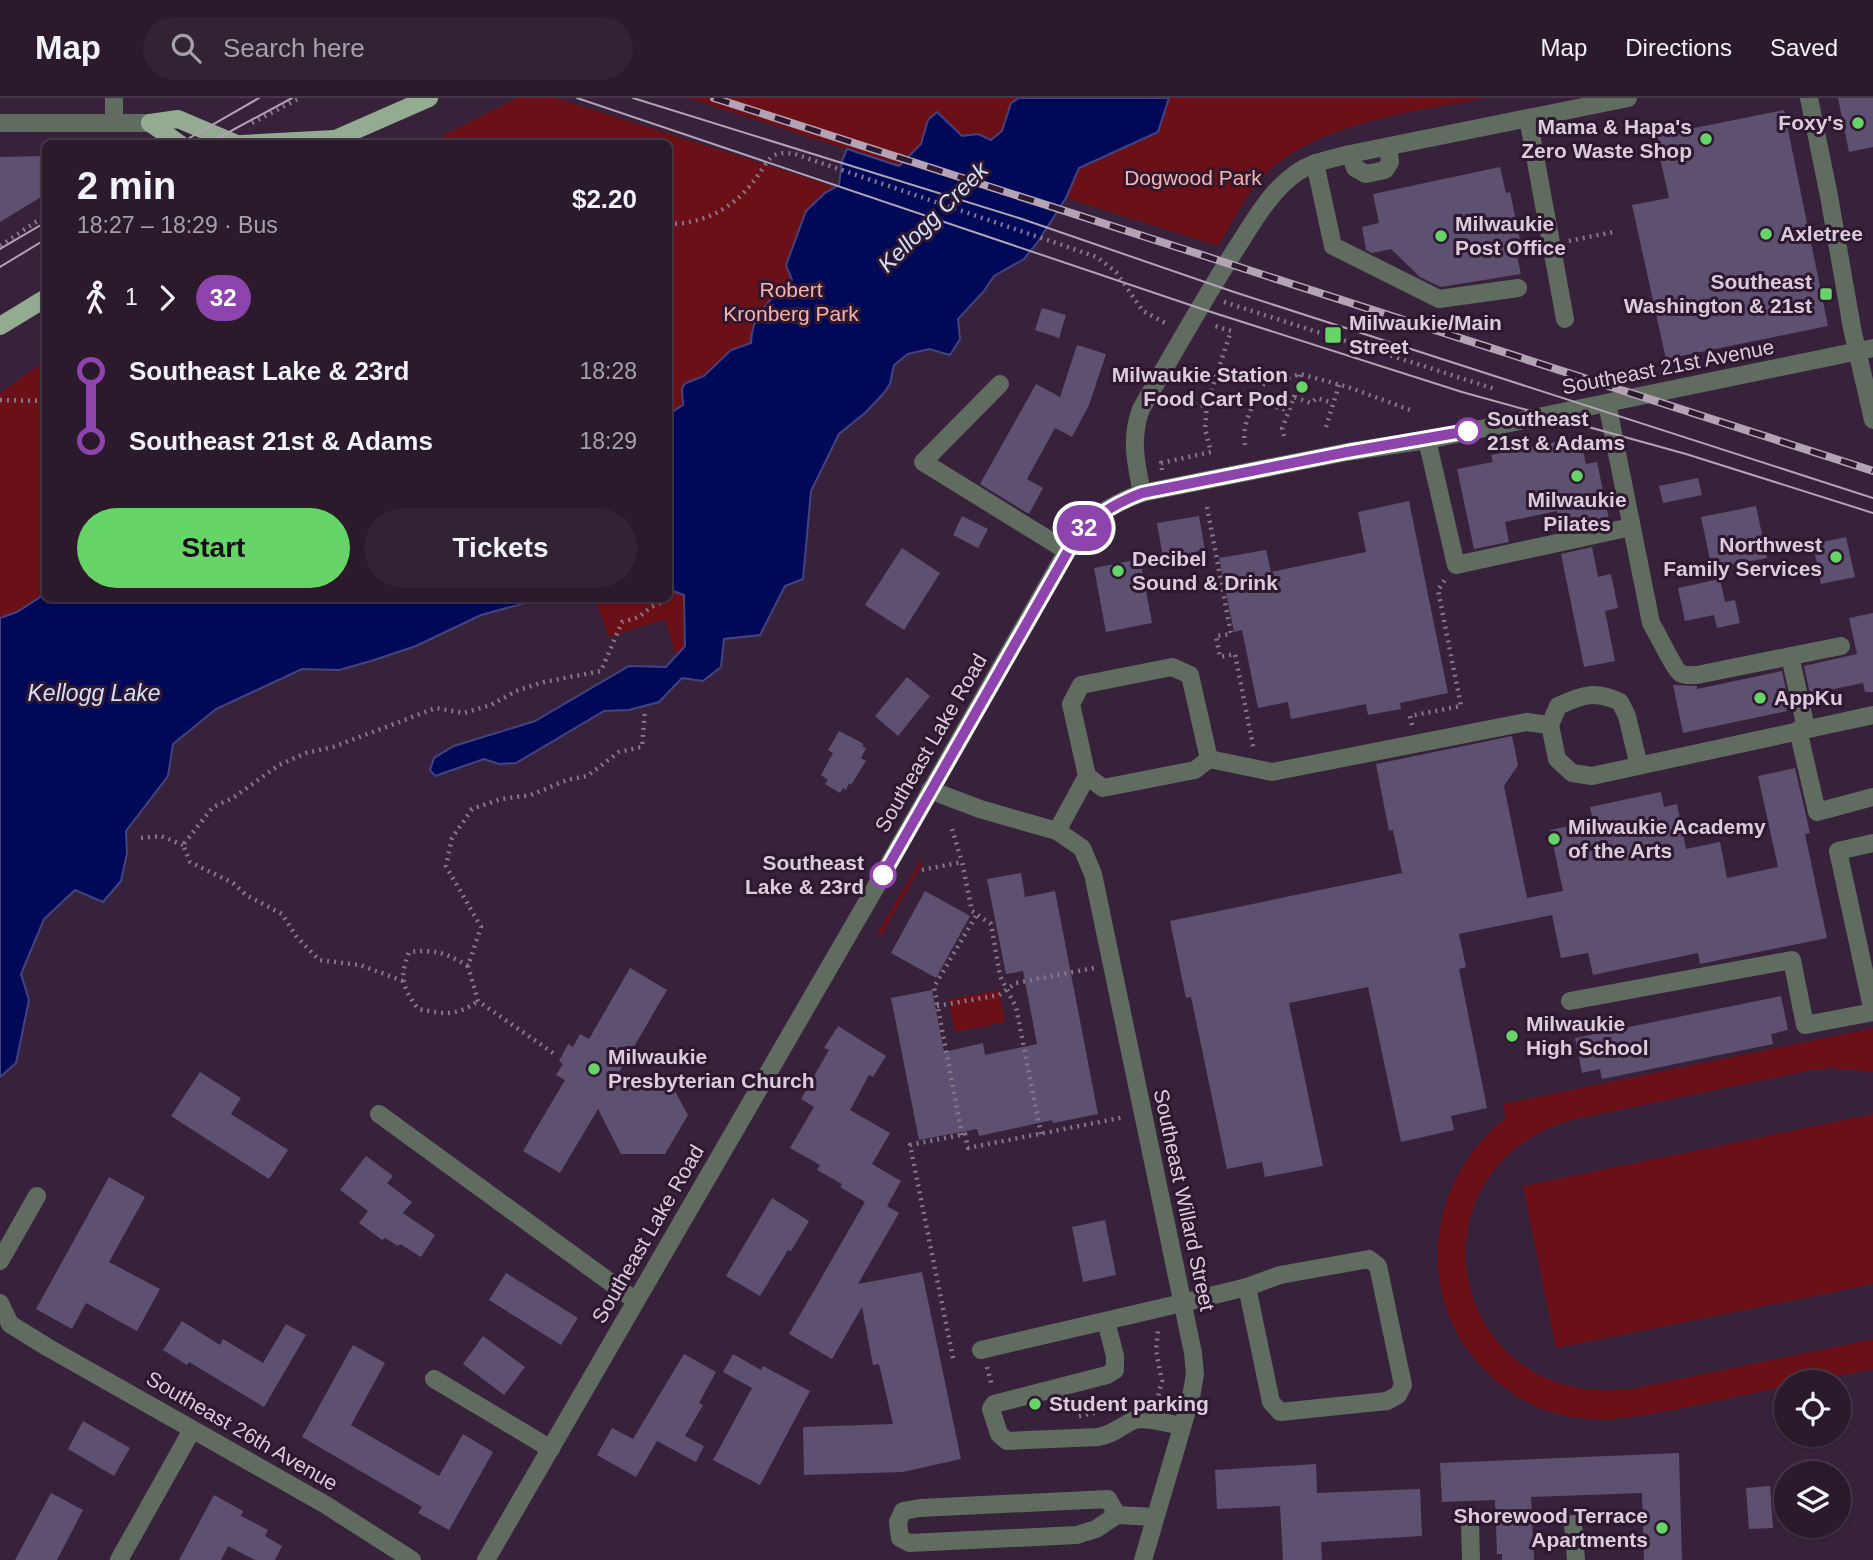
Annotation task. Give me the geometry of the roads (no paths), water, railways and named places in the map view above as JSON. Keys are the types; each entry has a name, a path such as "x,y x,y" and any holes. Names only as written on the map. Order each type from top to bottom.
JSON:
{"main road":[{"path":"331,140 429,98"},
{"path":"150,123 178,119 228,140"},
{"path":"150,123 174,140"},
{"path":"0,326 42,300"}],"street":[{"path":"114,98 114,123"},
{"path":"1142,493 1133,439 1141,409 1208,292 1253,222 1279,188 1296,173 1315,163 1350,154 1628,98"},
{"path":"1809,98 1866,350 1873,420"},
{"path":"1528,118 1565,319"},
{"path":"0,123 150,123"},
{"path":"1315,163 1333,246 1439,299 1518,288"},
{"name":"Southeast 21st Avenue","path":"1142,493 1347,452 1427,440 1866,350"},
{"path":"1000,384 923,463 1068,551"},
{"path":"1607,402 1651,623 1667,650 1674,669 1683,675 1697,675 1841,646"},
{"path":"1427,440 1456,565 1631,527"},
{"name":"Southeast Lake Road","path":"485,1560 1068,551 1094,518 1118,502 1142,493"},
{"path":"1790,656 1817,812 1873,797"},
{"path":"1209,759 1190,675 1172,667 1081,685 1071,704 1087,776 1103,788 1195,770 1209,759 1272,772 1526,722 1550,725"},
{"path":"1639,765 1627,716 1620,702 1607,696 1582,695 1558,706 1550,725 1557,759 1572,773 1592,776 1873,715"},
{"path":"930,790 980,809 1057,831 1087,776"},
{"name":"Southeast Willard Street","path":"1057,831 1082,848 1093,874 1193,1353 1195,1374 1143,1560"},
{"path":"1570,1001 1792,960 1805,1025 1873,1012 1838,851 1873,843"},
{"path":"379,1114 636,1301"},
{"path":"0,1261 37,1196"},
{"path":"981,1350 1247,1287 1280,1275 1369,1259 1378,1266 1403,1385 1398,1395 1387,1401 1280,1412 1270,1402 1247,1287"},
{"name":"Southeast 26th Avenue","path":"0,1303 10,1324 326,1505 412,1560"},
{"path":"1106,1321 1115,1356 1115,1370 1107,1375 996,1403 991,1409 999,1434 1007,1441 1098,1437 1111,1435 1134,1420 1142,1419 1182,1426"},
{"path":"434,1378 551,1448"},
{"path":"119,1560 192,1430"},
{"path":"1117,1515 1108,1499 920,1508 903,1511 898,1522 900,1538 909,1543 1077,1535 1096,1529 1117,1515 1155,1517"},
{"path":"1470,1523 1471,1560"},
{"path":"1573,1524 1576,1560"}],"water":[{"name":"Robert Kronberg Park","path":"1019,98 1169,98 1158,132 1079,168 1066,198 1037,243 1024,259 994,276 958,319 960,339 950,355 929,349 908,354 894,365 890,384 883,394 839,434 811,491 803,579 785,586 760,635 724,639 721,667 703,681 682,678 659,702 629,710 604,711 516,763 499,764 484,759 435,776 430,770 434,758 454,746 535,721 629,666 666,667 685,646 684,595 672,590 672,412 683,405 682,388 686,383 704,376 731,350 751,343 755,324 764,307 792,280 786,265 806,211 825,193 839,185 842,161 847,149 899,166 921,144 928,120 937,112 962,136 978,134 991,140 1002,131 1011,103"},
{"name":"Kellogg Lake","path":"42,596 42,602 529,602 481,615 416,646 371,661 339,670 302,669 216,709 173,744 168,776 126,831 127,853 121,881 103,902 75,890 44,919 21,974 29,1000 16,1063 0,1077 0,618 17,612"}],"tram line":[{"path":"186,140 259,98"},
{"path":"214,140 292,98"},
{"path":"577,98 1208,311 1462,392 1686,454 1873,513"},
{"path":"633,98 1022,219 1234,292 1873,498"},
{"path":"0,249 42,224"},
{"path":"0,267 42,241"}],"railway":[{"path":"714,98 1873,471"}],"place":[{"name":"Foxy's","path":"1858,123"},
{"name":"Mama & Hapa's Zero Waste Shop","path":"1706,139"},
{"name":"Axletree","path":"1766,234"},
{"name":"Milwaukie Post Office","path":"1441,236"},
{"name":"Southeast Washington & 21st","path":"1826,294"},
{"name":"Milwaukie/Main Street","path":"1333,335"},
{"name":"Milwaukie Station Food Cart Pod","path":"1302,387"},
{"name":"Southeast 21st & Adams","path":"1468,431"},
{"name":"Milwaukie Pilates","path":"1577,476"},
{"name":"Northwest Family Services","path":"1836,557"},
{"name":"Decibel Sound & Drink","path":"1118,571"},
{"name":"AppKu","path":"1760,698"},
{"name":"Milwaukie Academy of the Arts","path":"1554,839"},
{"name":"Southeast Lake & 23rd","path":"883,875"},
{"name":"Milwaukie High School","path":"1512,1036"},
{"name":"Milwaukie Presbyterian Church","path":"594,1069"},
{"name":"Student parking","path":"1035,1404"},
{"name":"Shorewood Terrace Apartments","path":"1662,1528"}],"park label":[{"name":"Dogwood Park","path":"1193,178"}],"water label":[{"name":"Kellogg Creek","path":"933,217"}]}
